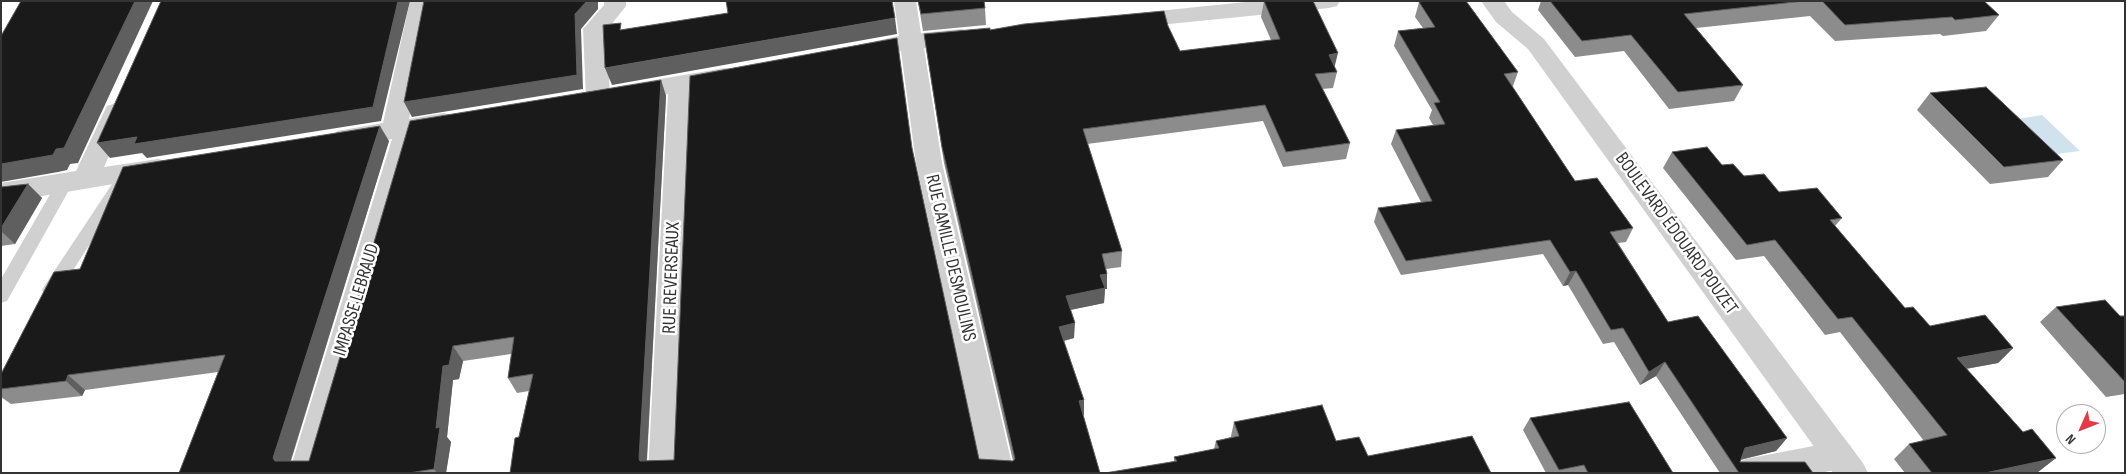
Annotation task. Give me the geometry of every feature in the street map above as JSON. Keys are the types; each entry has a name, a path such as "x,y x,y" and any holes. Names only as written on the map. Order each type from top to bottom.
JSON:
{"street":[{"name":"IMPASSE LEBRAUD","path":"305,473 401,129 421,1"},
{"path":"615,1 615,6 595,29 589,99 747,72"},
{"name":"RUE CAMILLE DESMOULINS","path":"905,1 909,42 928,163 998,473"},
{"path":"1108,23 1329,1"},
{"name":"BOULEVARD ÉDOUARD POUZET","path":"1492,1 1504,17 1536,44 1846,464"},
{"path":"843,54 909,42 985,35"},
{"name":"RUE REVERSEAUX","path":"664,473 681,84"},
{"path":"75,181 126,90"},
{"path":"325,141 465,118"},
{"path":"1,193 178,164"},
{"path":"1746,473 1846,464"}],"lane":[{"path":"44,302 130,172"},
{"path":"1,296 75,181"}],"water":[{"path":"2042,115 2080,151 2056,154 2018,119"}],"building":[{"path":"21,1 135,1 64,148 56,149 53,155 1,164 1,36"},
{"path":"161,1 398,1 373,107 134,144 137,137 97,143"},
{"path":"424,1 587,1 575,14 577,75 404,102"},
{"path":"726,1 892,1 895,18 605,68 603,25 621,23 620,30 728,13"},
{"path":"918,1 984,1 985,8 921,14"},
{"path":"1264,1 1313,1 1338,53 1329,55 1337,72 1315,74 1350,143 1286,152 1265,105 1083,129 1122,251 1102,254 1107,274 1100,275 1105,288 1066,296 1075,323 1059,327 1084,400 1079,401 1100,473 510,473 515,438 519,437 533,374 508,378 514,337 453,346 449,365 443,366 436,428 440,427 434,469 409,473 179,473 225,355 68,375 66,381 1,389 1,374 54,272 80,269 123,167 380,126 273,458 275,461 309,461 410,121 661,80 639,459 640,461 674,460 690,76 897,38 912,148 979,459 1013,461 1015,459 942,147 924,34 990,28 990,30 1024,24 1164,11 1168,26 1180,51 1280,39"},
{"path":"1466,1 1518,72 1504,74 1575,181 1597,178 1633,228 1610,232 1668,322 1698,316 1787,438 1745,448 1740,462 1805,462 1813,473 1739,473 1665,362 1649,372 1623,328 1611,330 1576,271 1570,272 1550,240 1406,261 1378,208 1432,201 1396,130 1445,124 1434,103 1440,102 1398,31 1435,27 1419,2"},
{"path":"1550,1 1804,1 1684,14 1743,85 1678,92 1631,35 1582,41"},
{"path":"1822,1 1984,1 1999,15 1955,20 1952,17 1845,25"},
{"path":"1986,87 2063,160 2004,167 1930,93"},
{"path":"1707,147 1722,165 1733,164 1744,176 1764,174 1779,192 1817,188 1842,218 1830,220 1905,308 1913,307 1930,326 1985,315 2013,348 1957,358 2023,432 2032,429 2056,458 1985,473 1932,473 1909,444 1947,435 1852,317 1838,319 1775,240 1747,245 1672,152"},
{"path":"28,184 1,228 1,187"},
{"path":"2105,300 2120,316 2125,316 2125,382 2056,307"},
{"path":"1629,402 1673,473 1588,473 1584,465 1559,470 1530,418"},
{"path":"1322,405 1336,441 1359,437 1368,456 1472,436 1491,473 1105,473 1177,461 1174,457 1219,448 1216,441 1239,436 1234,422"}]}
